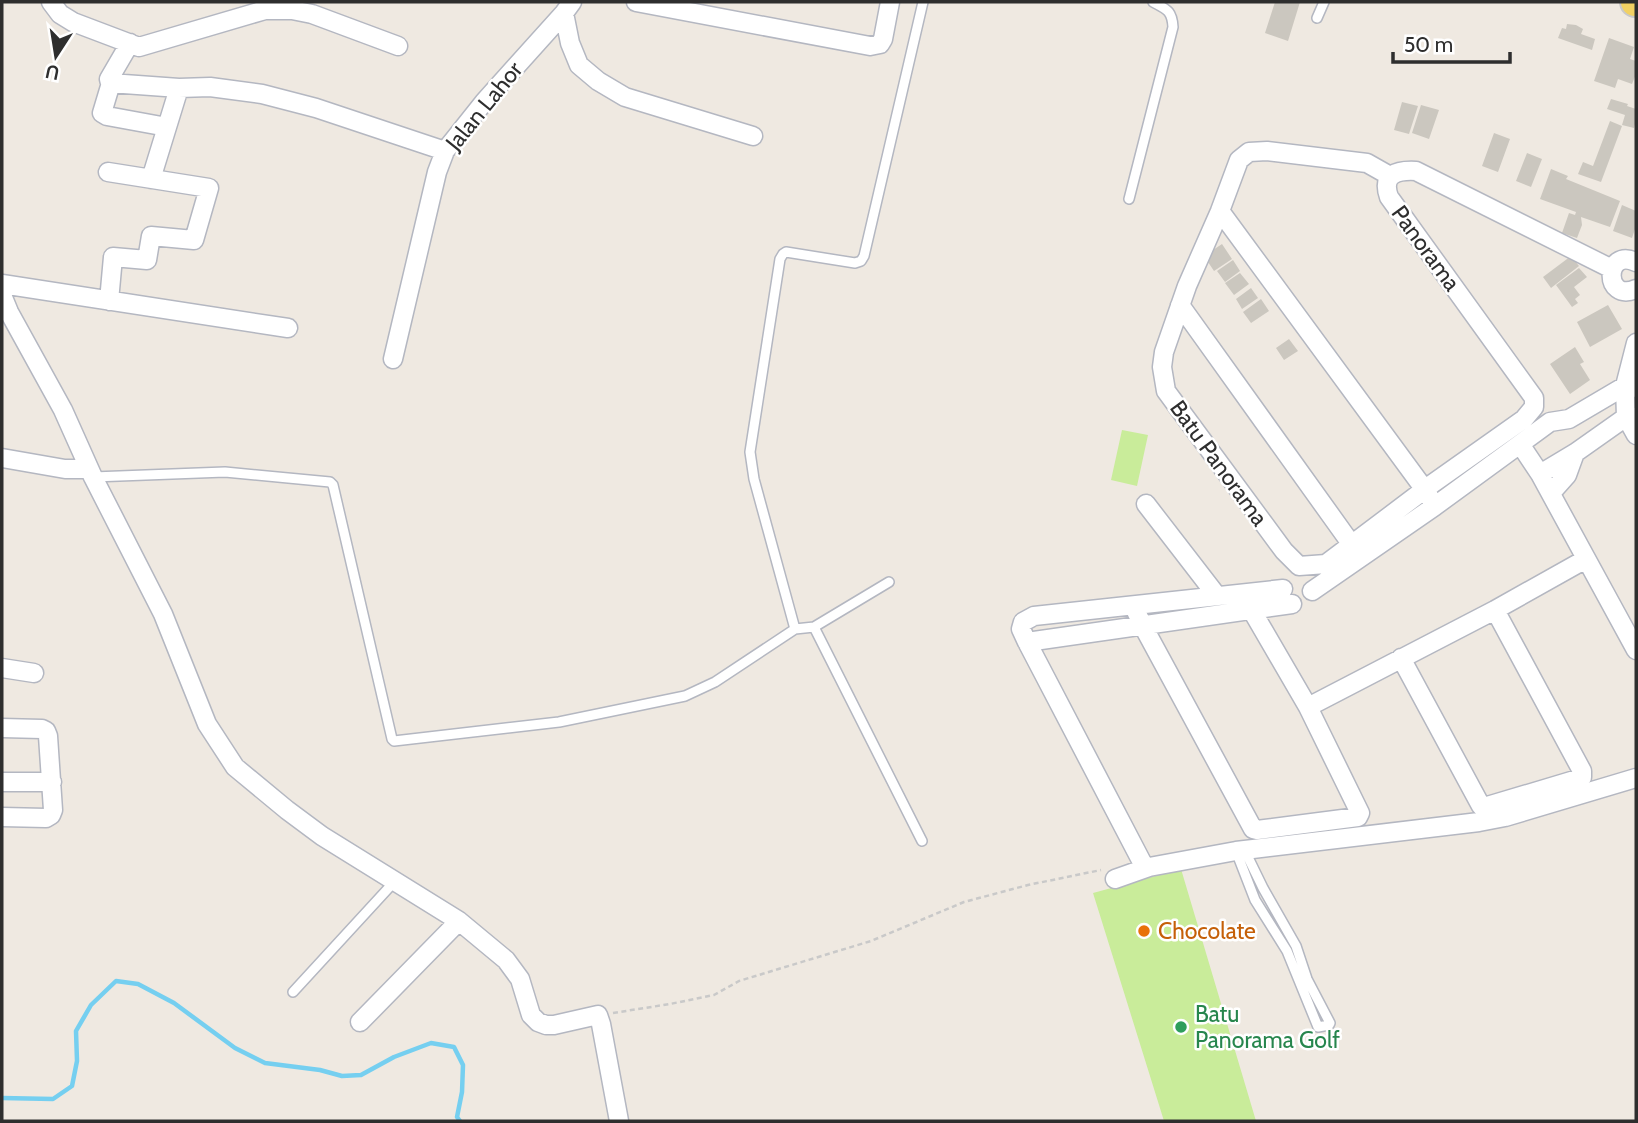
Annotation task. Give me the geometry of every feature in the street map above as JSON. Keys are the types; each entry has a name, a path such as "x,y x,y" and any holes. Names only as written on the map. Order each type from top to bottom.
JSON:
{"street":[{"path":"51,2 60,14 73,22 142,47 265,10 292,10 312,14 398,46"},
{"path":"636,2 870,46 880,44 883,39 890,2"},
{"path":"568,8 570,43 579,65 598,81 625,97 753,136"},
{"name":"Jalan Lahor","path":"393,359 437,172 445,151 484,102 568,8"},
{"path":"130,43 109,79 108,82 111,83 102,113 167,127"},
{"path":"111,83 179,88 210,87 262,94 316,108 445,151"},
{"path":"151,179 179,88"},
{"name":"Batu Panorama","path":"1356,551 1312,591 1310,582 1303,576 1292,584 1284,551 1166,391 1162,367 1164,352 1180,305 1239,160 1249,152 1267,151 1367,163 1390,176"},
{"name":"Panorama","path":"1550,422 1389,197 1386,186 1390,176 1404,170 1416,171 1612,269 1612,281 1616,287 1621,290 1635,290"},
{"path":"108,172 209,188 194,240 151,236 147,260 113,257 109,301"},
{"path":"1220,211 1435,506"},
{"path":"1612,269 1621,260 1636,262"},
{"path":"2,284 288,328"},
{"path":"1180,305 1356,551"},
{"path":"4,307 63,410 91,473 163,614 207,724 235,767 322,836 459,921 506,960 520,979 531,1015 538,1022 554,1025 598,1015 619,1121"},
{"path":"1636,343 1631,387 1631,417 1636,435"},
{"path":"1027,642 1251,609 1323,565 1356,551 1435,506 1550,422 1569,419 1631,387"},
{"path":"1356,551 1425,490 1524,419 1534,407 1534,398"},
{"path":"1540,474 1631,417"},
{"path":"1520,444 1551,493 1636,650"},
{"path":"1551,493 1567,475 1575,453"},
{"path":"2,458 91,473"},
{"path":"1146,504 1217,596"},
{"path":"1308,707 1586,559"},
{"path":"1145,868 1021,626 1025,620 1034,616 1134,607 1292,584"},
{"path":"1134,607 1255,830 1358,817 1360,813 1308,707 1251,609"},
{"path":"1401,658 1481,806 1582,777 1582,771 1494,610"},
{"path":"2,668 34,673"},
{"path":"2,728 46,731 53,810 46,818 2,817"},
{"path":"1108,875 1240,851 1479,822 1505,817 1636,778"},
{"path":"2,782 51,782"},
{"path":"360,1021 459,921"}],"lane":[{"path":"795,629 754,479 750,452 780,259 786,252 855,263 864,257 923,2"},
{"path":"1129,199 1173,27 1167,9 1153,2"},
{"path":"1317,18 1324,2"},
{"path":"91,473 225,472 330,482 333,485 394,741 559,722 685,696 715,682 795,629 814,627 889,582"},
{"path":"814,627 922,842"},
{"path":"1240,851 1296,946 1307,979 1329,1025 1318,1027 1287,951 1255,900 1240,851"},
{"path":"293,992 395,881"}],"path":[{"path":"598,1015 714,995 739,981 871,941 964,902 1028,885 1108,875"}],"green space":[{"path":"1122,430 1148,435 1137,486 1111,480"},
{"name":"Batu Panorama Golf","path":"1181,869 1256,1121 1164,1121 1093,893"}],"building":[{"path":"1275,2 1300,2 1288,41 1265,33"},
{"path":"1567,24 1576,25 1583,29 1581,34 1595,39 1592,50 1558,38"},
{"path":"1609,38 1634,47 1630,59 1636,61 1636,74 1632,84 1618,79 1615,88 1594,81"},
{"path":"1611,99 1636,109 1634,128 1622,125 1625,115 1607,109"},
{"path":"1402,102 1418,106 1409,134 1394,130"},
{"path":"1421,105 1439,110 1429,139 1412,133"},
{"path":"1610,121 1622,126 1601,182 1578,174 1583,162 1593,166"},
{"path":"1494,133 1510,139 1498,172 1482,166"},
{"path":"1527,153 1542,159 1531,187 1516,181"},
{"path":"1551,169 1568,176 1566,179 1620,201 1610,227 1581,217 1582,225 1577,238 1562,233 1569,213 1575,215 1576,212 1540,199"},
{"path":"1622,205 1636,211 1636,226 1632,238 1613,231"},
{"path":"1222,244 1232,259 1214,271 1204,256"},
{"path":"1571,256 1579,266 1551,288 1543,277"},
{"path":"1233,260 1240,271 1225,282 1217,271"},
{"path":"1579,268 1587,277 1574,287 1580,295 1575,299 1578,303 1572,307 1556,285"},
{"path":"1240,273 1249,284 1234,295 1225,283"},
{"path":"1251,288 1258,298 1242,309 1236,299"},
{"path":"1261,299 1269,311 1251,323 1243,312"},
{"path":"1608,305 1622,329 1590,347 1577,322"},
{"path":"1289,339 1298,351 1284,360 1276,348"},
{"path":"1575,347 1584,362 1580,364 1590,380 1570,394 1550,364"}],"waterway":[{"path":"2,1098 53,1099 72,1086 77,1061 76,1031 91,1005 116,981 138,984 174,1003 235,1048 265,1063 320,1070 342,1076 361,1075 394,1057 431,1043 454,1047 463,1065 462,1092 457,1117 460,1121"}],"place":[{"name":"Chocolate","path":"1144,931"},
{"name":"Batu Panorama Golf","path":"1181,1027"}]}
